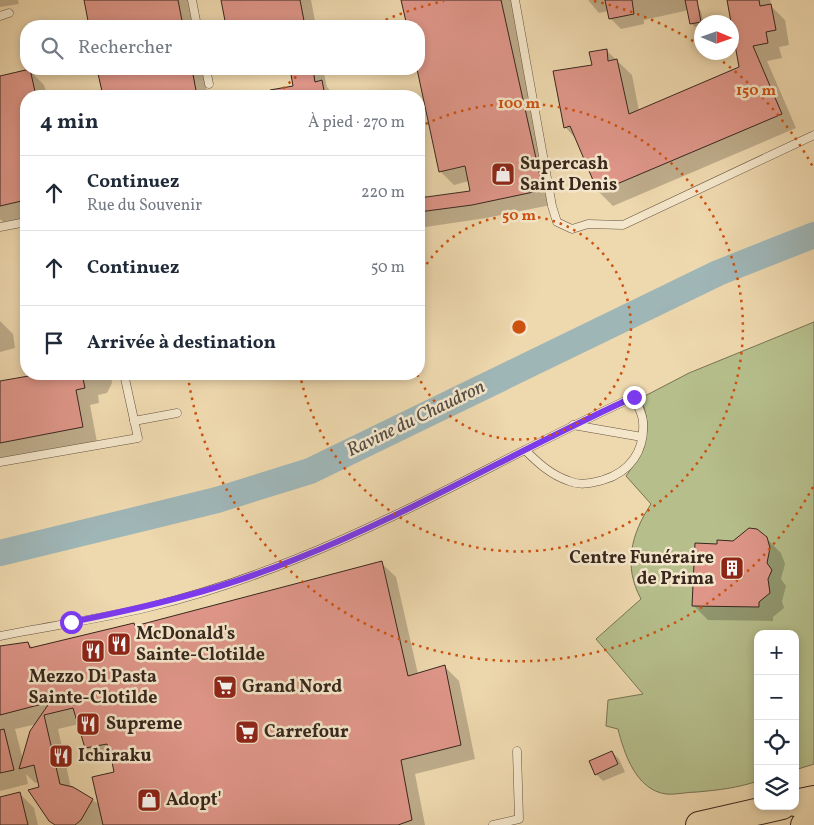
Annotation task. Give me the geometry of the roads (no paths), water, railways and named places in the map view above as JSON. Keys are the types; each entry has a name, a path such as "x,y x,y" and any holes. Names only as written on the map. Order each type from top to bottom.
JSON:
{"highway":[{"path":"799,802 814,799"},
{"path":"699,825 765,810"},
{"path":"804,825 814,823"}],"lane":[{"path":"192,0 196,20"},
{"path":"515,0 552,206 557,222 572,229 588,224 623,225 814,134"},
{"path":"0,16 9,14"},
{"path":"207,75 209,84"},
{"path":"0,227 20,223"},
{"path":"0,462 138,438 125,380"},
{"path":"0,636 148,607 227,584 296,559 355,533 572,425 634,397 643,420 642,438 628,468 612,477 588,484 570,482 552,473 525,450"},
{"path":"134,421 177,413"},
{"path":"572,425 642,438"},
{"path":"492,825 519,819 517,751"}],"waterway":[{"name":"Ravine du Chaudron","path":"0,553 217,500 310,471 718,273 814,235"}],"place":[{"name":"Supercash Saint Denis","path":"503,174"},
{"name":"Centre Funéraire de Prima","path":"732,568"},
{"name":"McDonald's Sainte-Clotilde","path":"119,644"},
{"name":"Mezzo Di Pasta Sainte-Clotilde","path":"93,651"},
{"name":"Grand Nord","path":"225,687"},
{"name":"Supreme","path":"88,724"},
{"name":"Carrefour","path":"247,732"},
{"name":"Ichiraku","path":"61,756"},
{"name":"Adopt'","path":"149,800"}]}
